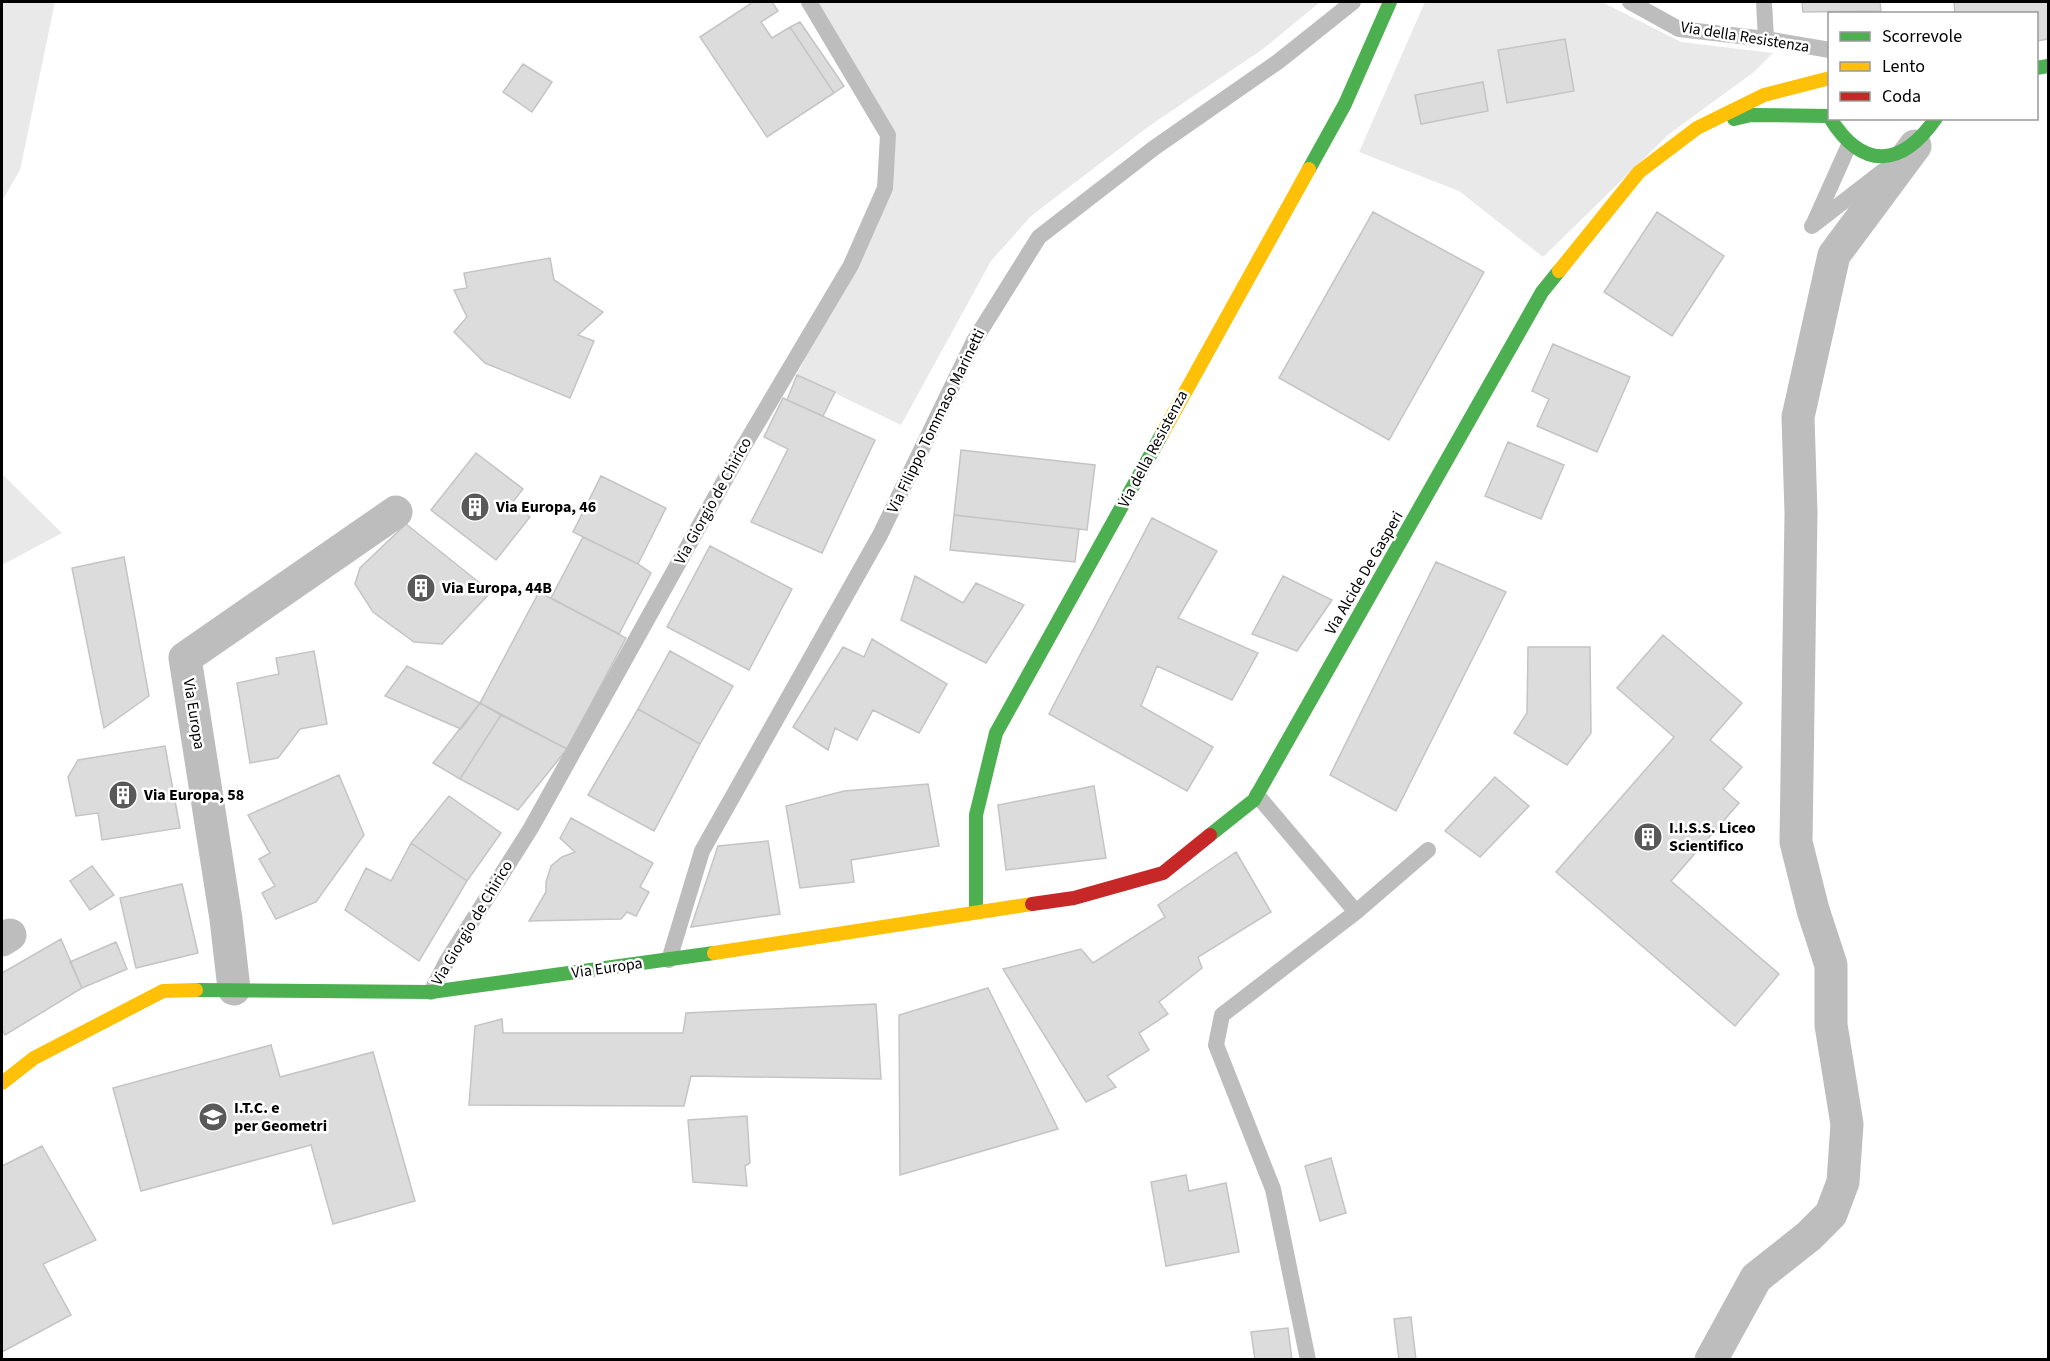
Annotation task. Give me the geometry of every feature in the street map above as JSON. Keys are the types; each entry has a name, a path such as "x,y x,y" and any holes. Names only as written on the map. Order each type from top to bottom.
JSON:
{"main road":[{"name":"Via della Resistenza","path":"976,912 976,815 996,733 1345,104 1390,2"},
{"path":"1697,128 1764,95 1828,79"},
{"path":"1827,99 1828,105"},
{"path":"1697,128 1751,115 1828,117"},
{"path":"1831,120 1837,132 1849,145 1864,153 1881,156 1899,154 1914,146 1927,134 1935,120"},
{"name":"Via Alcide De Gasperi","path":"976,912 1074,898 1163,873 1254,800 1542,292 1639,172 1697,128"},
{"name":"Via Europa","path":"5,1074 163,991 234,989 431,992 669,960 976,912"}],"street":[{"path":"1711,1359 1756,1278 1809,1236 1831,1214 1843,1182 1847,1124 1831,1025 1831,965 1813,910 1797,842 1801,513 1798,417 1834,255 1914,146"},
{"name":"Via Europa","path":"234,989 226,919 185,658 396,512"}],"lane":[{"name":"Via Giorgio de Chirico","path":"431,992 447,961 531,828 742,449 851,265 885,188 888,135 809,2"},
{"name":"Via Filippo Tommaso Marinetti","path":"669,960 702,851 880,535 974,341 1039,237 1154,148 1279,61 1353,2"},
{"name":"Via della Resistenza","path":"1630,2 1679,29 1766,39 1828,50"},
{"path":"1764,2 1766,39"},
{"path":"1849,145 1812,226 1914,146"},
{"path":"1257,795 1356,912"},
{"path":"1308,1359 1273,1189 1216,1045 1222,1015 1356,912 1428,850"}],"shaded area":[{"path":"2,2 55,2 20,170 2,201"},
{"path":"804,2 1320,2 1263,49 1152,124 1031,216 991,261 901,425 797,375 851,265 885,188 888,135"},
{"path":"1425,2 1602,2 1681,42 1773,53 1754,72 1669,134 1543,257 1459,191 1359,152"},
{"path":"2,474 62,533 2,565"}],"building":[{"path":"753,2 772,2 778,11 761,22 772,38 790,27 834,93 767,137 700,37"},
{"path":"1802,2 1880,2 1881,11 1803,12"},
{"path":"1954,2 2048,2 2048,39 2038,41 2038,12 1955,12"},
{"path":"800,22 844,86 834,93 790,27"},
{"path":"1565,39 1574,91 1507,103 1498,50"},
{"path":"523,64 552,82 532,112 503,92"},
{"path":"1483,82 1488,111 1421,124 1415,95"},
{"path":"1373,212 1484,272 1389,440 1279,378"},
{"path":"1657,212 1724,256 1672,336 1604,292"},
{"path":"550,258 554,280 603,312 578,335 594,341 570,398 485,363 454,332 467,317 454,290 467,288 464,273"},
{"path":"1553,344 1630,377 1597,452 1537,426 1549,399 1532,391"},
{"path":"797,375 835,392 823,416 787,400"},
{"path":"783,398 875,440 822,553 751,522 788,449 764,437"},
{"path":"1508,442 1564,465 1541,519 1485,496"},
{"path":"961,450 1095,465 1087,530 954,515"},
{"name":"Via Europa, 46","path":"476,453 523,489 512,503 530,517 496,560 431,510"},
{"path":"601,476 666,508 638,564 573,532"},
{"path":"954,515 1079,529 1075,562 950,550"},
{"path":"1152,518 1217,551 1178,618 1258,653 1232,700 1157,666 1141,706 1213,747 1187,791 1049,714"},
{"name":"Via Europa, 44B","path":"406,524 491,592 442,644 414,642 373,612 355,584 360,568"},
{"path":"583,537 638,564 651,573 619,634 551,598"},
{"path":"710,546 792,589 749,670 667,627"},
{"path":"124,557 149,696 104,728 72,568"},
{"path":"1436,562 1506,592 1396,811 1330,775"},
{"path":"915,576 963,603 976,583 1024,605 986,663 901,620"},
{"path":"1283,576 1332,600 1297,651 1252,634"},
{"path":"539,592 626,638 567,749 480,703"},
{"name":"I.I.S.S. Liceo Scientifico","path":"1663,635 1742,703 1710,740 1742,767 1723,789 1739,803 1671,881 1779,974 1735,1026 1556,872 1674,737 1617,688"},
{"path":"872,639 947,684 919,733 873,710 857,740 835,728 828,750 793,727 843,647 864,657"},
{"path":"1528,647 1590,647 1591,733 1567,765 1514,733 1527,713"},
{"path":"314,651 327,724 300,729 278,758 250,763 237,683 279,674 276,658"},
{"path":"670,651 733,686 700,744 638,709"},
{"path":"407,666 480,703 461,729 385,696"},
{"path":"480,703 501,715 460,779 433,763"},
{"path":"638,709 700,744 654,831 588,795"},
{"path":"501,715 567,749 518,810 460,779"},
{"name":"Via Europa, 58","path":"165,746 180,828 102,840 98,813 76,816 68,777 78,760"},
{"path":"339,775 364,835 316,902 276,919 262,893 275,886 259,859 270,853 248,815"},
{"path":"1495,777 1529,806 1480,857 1445,831"},
{"path":"928,784 939,846 851,860 854,882 800,888 786,806 844,791"},
{"path":"1094,786 1106,858 1006,870 998,805"},
{"path":"449,796 501,833 467,881 411,843"},
{"path":"571,818 653,863 640,887 649,892 636,916 627,912 621,919 529,921 546,892 546,882 551,866 562,857 575,852 560,838"},
{"path":"768,841 780,914 691,927 718,846"},
{"path":"411,843 467,881 419,961 345,910 366,868 391,881"},
{"path":"1236,852 1271,912 1198,957 1202,968 1159,1002 1168,1014 1139,1033 1149,1050 1107,1076 1116,1087 1086,1102 1003,969 1081,949 1093,963 1165,917 1158,905"},
{"path":"92,866 114,895 90,910 70,881"},
{"path":"182,884 198,953 136,968 120,898"},
{"path":"61,939 82,988 5,1035 2,1029 2,973"},
{"path":"116,942 127,969 82,988 70,962"},
{"path":"988,988 1058,1129 900,1175 899,1015"},
{"path":"876,1004 881,1079 691,1076 684,1106 469,1105 475,1026 502,1019 503,1033 683,1033 686,1013"},
{"path":"271,1045 280,1077 373,1052 415,1201 333,1224 311,1145 141,1191 113,1088"},
{"path":"747,1116 750,1163 745,1166 747,1186 693,1182 688,1120"},
{"path":"42,1146 96,1240 43,1264 71,1315 2,1352 2,1166"},
{"path":"1331,1158 1346,1213 1320,1221 1305,1166"},
{"path":"1186,1175 1189,1191 1226,1183 1239,1252 1166,1266 1151,1182"},
{"path":"1411,1317 1416,1360 1399,1360 1394,1319"},
{"path":"1288,1328 1292,1360 1255,1360 1251,1332"}],"traffic: fast":[{"path":"1309,169 1345,104 1390,2"},
{"path":"2038,68 2048,66"},
{"path":"1734,119 1751,115 1828,116"},
{"path":"1832,120 1856,147 1869,154 1883,156 1896,154 1910,146 1934,120"},
{"path":"1210,835 1254,800 1542,292 1559,271"},
{"path":"976,912 976,815 996,733 1162,434"},
{"path":"196,990 431,992 714,953"}],"traffic: slow":[{"path":"1559,271 1639,172 1697,128 1764,95 1828,79"},
{"path":"1162,434 1309,169"},
{"path":"714,953 1032,904"},
{"path":"2,1083 34,1058 163,991 196,990"}],"traffic: jam":[{"path":"1032,904 1074,898 1163,873 1210,835"}],"place":[{"name":"Via Europa, 46","path":"475,507"},
{"name":"Via Europa, 44B","path":"421,588"},
{"name":"Via Europa, 58","path":"123,795"},
{"name":"I.I.S.S. Liceo Scientifico","path":"1648,837"},
{"name":"I.T.C. e per Geometri","path":"213,1117"}]}
